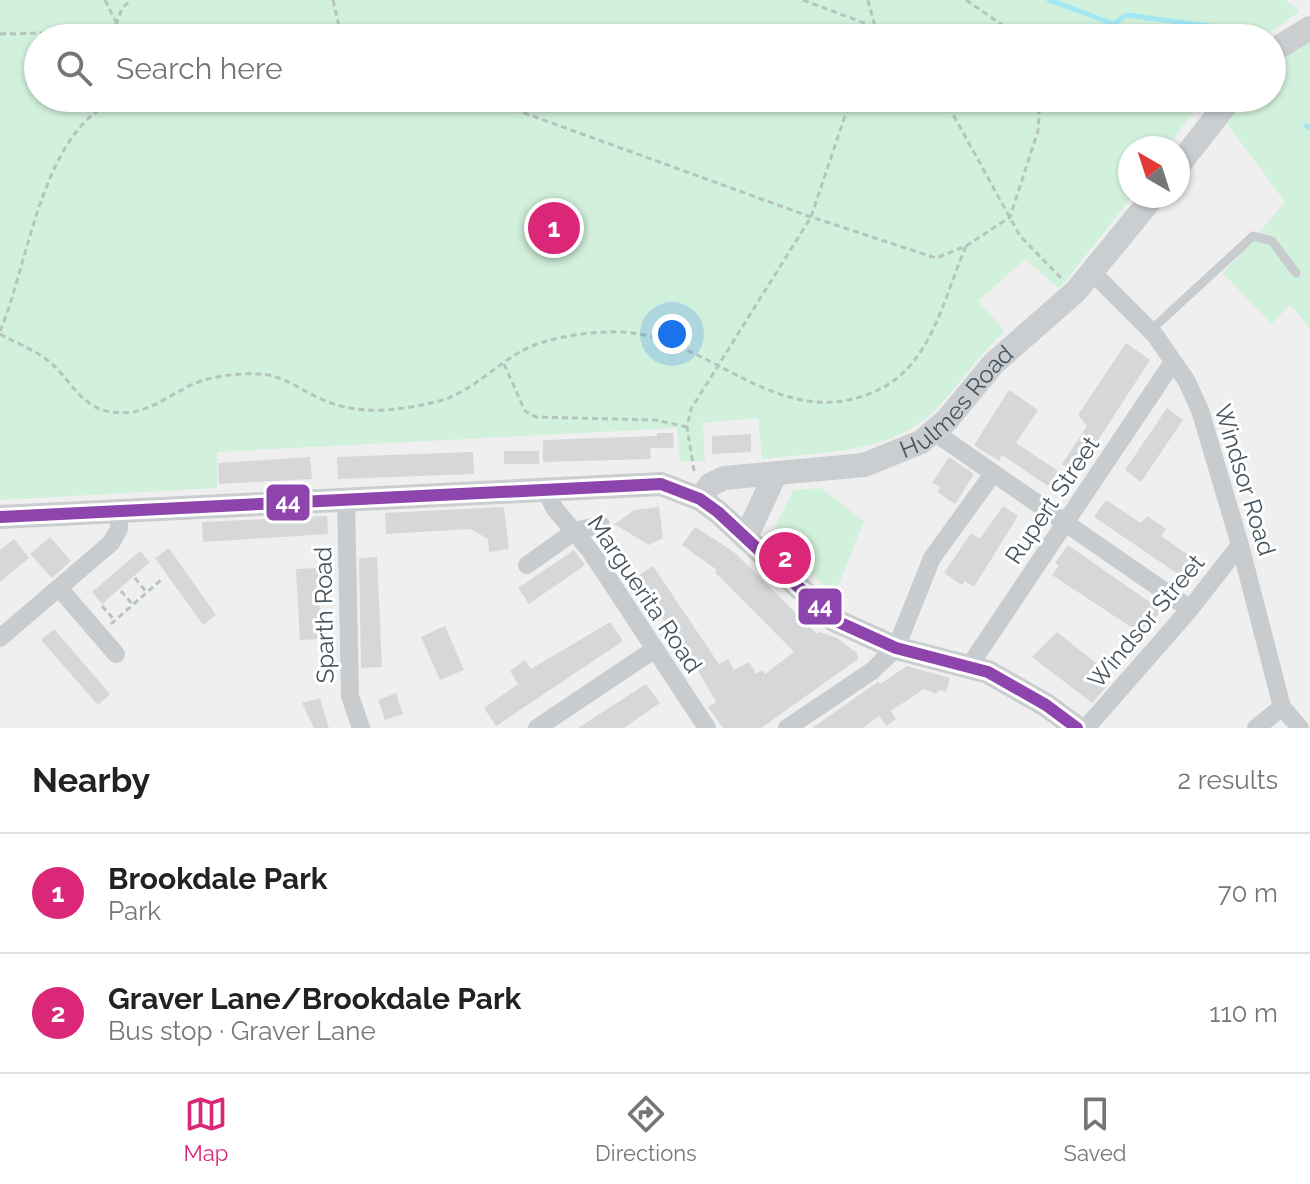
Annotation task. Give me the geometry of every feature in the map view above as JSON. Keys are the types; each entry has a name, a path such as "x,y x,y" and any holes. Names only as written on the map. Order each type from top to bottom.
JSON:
{"street":[{"path":"1286,43 1310,28"},
{"path":"1190,151 1220,112"},
{"name":"Hulmes Road","path":"705,492 724,478 840,469 886,459 934,432 994,363 1093,273 1144,208"},
{"name":"Windsor Road","path":"1093,273 1151,330 1200,410 1240,545 1282,707 1300,728"},
{"name":"Rupert Street","path":"970,665 1173,362"},
{"path":"934,432 1190,609"},
{"path":"746,537 775,475"},
{"path":"787,728 872,671 896,648 932,558 992,475"},
{"path":"0,517 544,487 661,484 705,492 746,537 834,620 896,648 970,665 1007,681 1077,728"},
{"name":"Marguerita Road","path":"544,487 555,509 575,531 707,728"},
{"name":"Sparth Road","path":"346,499 350,696 361,728"},
{"path":"0,638 111,543 119,529 119,511"},
{"path":"527,565 575,531 601,525"},
{"name":"Windsor Street","path":"1086,728 1190,609 1240,545"},
{"path":"60,589 116,654"},
{"path":"537,728 655,649"},
{"path":"1256,728 1282,707"}],"lane":[{"path":"1151,330 1253,236 1272,241 1296,273"}],"path":[{"path":"105,0 116,24"},
{"path":"333,0 339,24"},
{"path":"803,0 868,24"},
{"path":"868,0 874,24"},
{"path":"966,0 1001,24"},
{"path":"116,24 122,8 129,2"},
{"path":"0,34 24,33"},
{"path":"99,112 85,120 62,149 46,186 16,294 0,333 43,357 90,406 111,412 142,412 190,385 244,373 287,378 321,399 349,407 381,411 411,408 444,399 533,346 562,339 622,332 677,344 769,392 810,401 851,400 887,386 925,351 966,246"},
{"path":"522,112 811,217 936,258 966,246 1010,217 1038,131 1039,112"},
{"path":"705,492 692,469 687,427 691,409 811,217 846,112"},
{"path":"952,112 1020,236 1076,291"},
{"path":"504,364 525,411 536,417 655,420 687,427"},
{"path":"135,578 147,593"},
{"path":"99,635 162,579"},
{"path":"121,591 133,605"},
{"path":"102,606 115,621"}],"green space":[{"path":"0,0 1285,0 1300,11 1282,24 24,24 24,112 1193,112 1176,136 1118,136 1118,208 1123,208 1059,289 1025,259 978,301 1005,331 922,421 880,442 834,452 762,459 758,418 703,423 705,461 680,462 677,428 217,452 217,488 0,500"},
{"path":"1310,38 1310,328 1290,305 1271,324 1223,273 1285,202 1225,121 1233,112 1286,112 1287,51"},
{"path":"821,488 864,521 834,596 772,533 793,490"}],"building":[{"path":"1126,343 1150,360 1076,474 1062,464 1087,426 1078,415"},
{"path":"1009,390 1038,410 1016,443 1058,471 1048,486 1002,455 999,461 974,445"},
{"path":"1167,408 1183,420 1141,482 1125,470"},
{"path":"657,433 673,433 674,448 650,448 651,459 543,462 543,440 657,436"},
{"path":"751,434 751,452 712,454 712,436"},
{"path":"504,451 539,451 539,464 504,464"},
{"path":"473,452 474,474 338,479 337,457"},
{"path":"310,457 312,479 219,484 218,463"},
{"path":"949,457 974,474 955,504 937,492 940,487 932,483"},
{"path":"1106,500 1141,523 1147,516 1166,529 1161,536 1194,559 1181,576 1094,517"},
{"path":"1003,506 1018,516 974,587 965,581 962,585 944,573 971,533 980,539"},
{"path":"504,507 509,549 489,552 488,539 470,529 386,534 385,513"},
{"path":"659,507 663,538 649,545 614,524 635,510"},
{"path":"327,516 328,534 203,542 202,522"},
{"path":"695,527 734,552 817,634 820,632 837,638 857,653 858,659 761,728 723,728 708,707 716,702 696,667 634,578 653,566 719,664 728,659 734,670 749,662 756,674 762,670 765,674 794,652 715,572 717,570 682,545"},
{"path":"50,537 71,561 52,578 30,554"},
{"path":"14,539 29,558 0,582 0,550"},
{"path":"1068,545 1161,610 1149,627 1146,625 1140,633 1052,575 1059,566 1055,563"},
{"path":"169,548 216,615 203,625 155,558"},
{"path":"574,550 585,565 529,604 518,588"},
{"path":"140,551 150,562 102,604 92,592"},
{"path":"377,557 382,667 361,668 359,558"},
{"path":"318,568 321,639 300,640 296,569"},
{"path":"610,622 623,641 496,726 484,708 518,684 510,671 525,660 531,669"},
{"path":"445,626 464,670 440,680 421,637"},
{"path":"54,629 110,694 98,705 41,640"},
{"path":"1057,632 1109,673 1102,680 1108,685 1092,703 1032,657"},
{"path":"907,666 950,678 946,692 939,690 936,694 924,689 891,711 896,719 886,726 879,716 863,728 812,728 878,682 880,684"},
{"path":"646,684 660,703 624,728 578,728"},
{"path":"396,693 403,714 385,720 378,700"},
{"path":"320,698 329,728 314,728 302,703"}],"waterway":[{"path":"1049,0 1114,24"},
{"path":"1114,24 1126,15 1195,24"},
{"path":"1306,126 1310,128"}],"transit line":[{"name":"44","path":"0,517 661,484 700,499 718,512 834,620 896,648 988,672 1046,705 1077,728"}],"place":[{"name":"Brookdale Park","path":"554,228"},
{"name":"Graver Lane/Brookdale Park","path":"785,558"}]}
